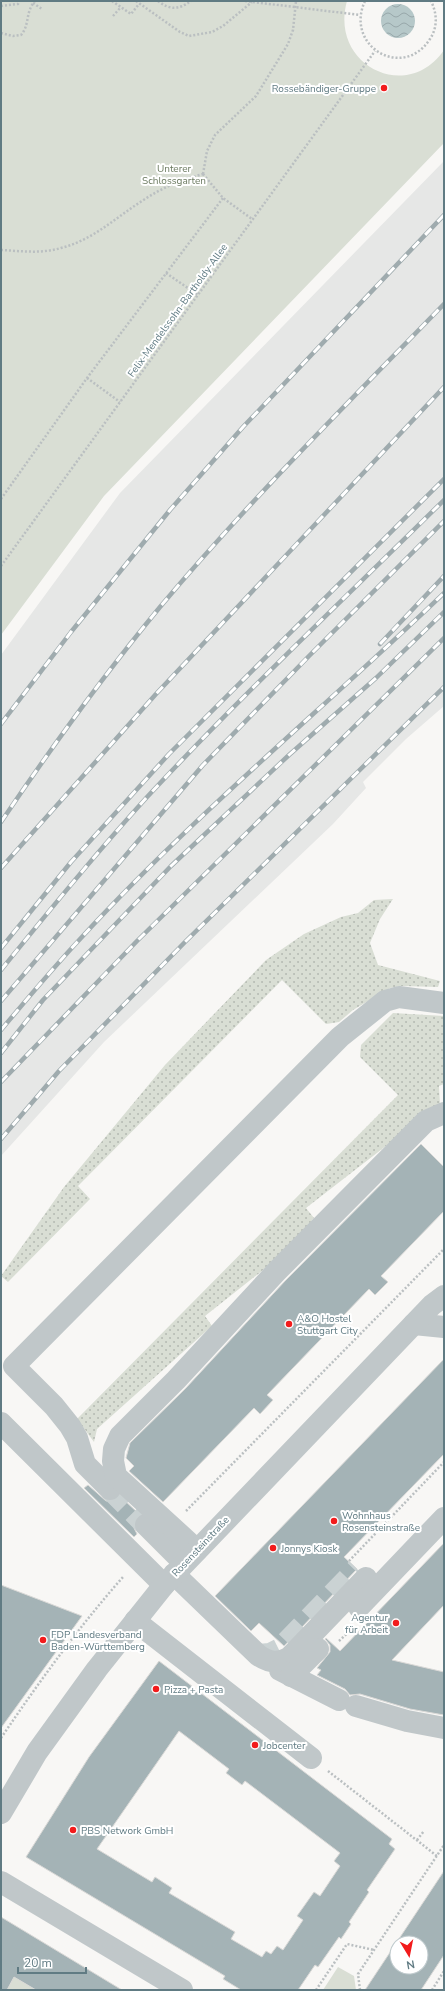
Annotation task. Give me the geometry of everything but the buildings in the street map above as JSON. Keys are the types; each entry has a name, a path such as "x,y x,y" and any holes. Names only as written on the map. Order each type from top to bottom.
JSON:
{"street":[{"path":"110,1489 80,1464 77,1438 70,1426 54,1406 14,1366 340,1037 385,1001 399,997 444,1002"},
{"path":"180,1568 170,1527 116,1476 113,1461 114,1449 120,1436 176,1380 276,1272 426,1121 444,1113"},
{"name":"Rosensteinstraße","path":"1,1813 37,1752 97,1668 135,1621 180,1568 414,1324 438,1301 444,1287"},
{"path":"414,1324 444,1327"},
{"path":"1,1423 139,1559 180,1568"},
{"path":"291,1676 444,1518"},
{"path":"146,1525 180,1568 262,1658 291,1676 348,1703 407,1721 444,1728"},
{"path":"262,1658 278,1662 290,1657 366,1578"},
{"path":"135,1621 311,1758"},
{"path":"1,1882 182,1990"}],"path":[{"path":"1,6 18,4 19,1"},
{"path":"112,1 131,14 139,3"},
{"path":"136,1 180,32 189,36 206,33 223,26 252,2"},
{"path":"158,1 166,8 176,8 185,6 191,1"},
{"path":"245,1 360,15"},
{"path":"252,219 223,198 203,174 207,151 215,135 256,96 288,44 293,30 296,1"},
{"path":"365,1 360,15 362,31 365,38 375,51 393,58 402,58 420,51 432,37 435,28 435,13 431,1"},
{"path":"1,33 13,36 21,35 26,30 26,18 34,2 42,9"},
{"path":"113,16 121,7"},
{"name":"Felix-Mendelssohn-Bartholdy-Allee","path":"1,564 375,51"},
{"path":"1,250 31,252 60,249 75,244 100,231 143,200 176,182 203,174"},
{"path":"1,499 87,378 223,198"},
{"path":"166,273 198,295"},
{"path":"87,378 120,402"},
{"path":"170,1527 444,1249"},
{"path":"1,1738 41,1679 72,1638 139,1559"},
{"path":"311,1758 436,1856"},
{"path":"417,1840 424,1831"},
{"path":"360,1990 358,1974 444,1844"},
{"path":"316,1990 347,1944 374,1950"},
{"path":"432,1990 444,1971"}],"shaded area":[{"path":"444,161 444,706 406,739 363,782 366,788 333,824 104,1042 1,1156 1,655 120,493"}],"green space":[{"name":"Unterer Schlossgarten","path":"1,1 347,1 344,24 349,43 360,59 375,70 392,75 411,74 428,66 444,50 444,143 104,496 1,635"},
{"path":"393,899 380,919 370,943 378,965 440,981 438,987 402,986 390,988 353,1010 339,1022 326,1024 282,980 78,1186 90,1199 8,1282 1,1276 64,1187 165,1065 266,960 304,934 341,917 358,913 374,900"},
{"path":"393,1013 444,1016 444,1084 439,1086 440,1104 306,1208 314,1218 282,1255 205,1316 212,1326 97,1429 94,1442 77,1419 398,1095 360,1057 361,1045"},
{"path":"338,1967 354,1976 356,1990 323,1990"},
{"path":"14,1977 36,1990 7,1990"}],"water":[{"path":"398,4 404,5 410,9 414,15 414,27 410,33 404,37 398,38 392,37 386,33 382,27 381,21 382,15 386,9 392,5"}],"tunnel":[{"path":"110,1489 146,1525"},
{"path":"258,1655 270,1654 280,1649 357,1569"}],"railway":[{"path":"1,724 71,632 170,510 243,427 444,215"},
{"path":"1,822 78,713 118,659 160,607 228,529 335,415 444,304"},
{"path":"1,868 156,694 444,387"},
{"path":"1,948 71,862 169,754 444,479"},
{"path":"1,970 92,860 148,796 257,683 444,500"},
{"path":"1,1001 203,765 444,521"},
{"path":"380,644 444,576"},
{"path":"1,1030 81,938 169,848 444,593"},
{"path":"1,1053 43,1000 171,866 289,755 376,678 444,612"},
{"path":"1,1082 137,941 444,638"},
{"path":"1,1139 59,1071 185,942 444,687"}],"place":[{"name":"Rossebändiger-Gruppe","path":"384,88"},
{"name":"A&O Hostel Stuttgart City","path":"289,1324"},
{"name":"Wohnhaus Rosensteinstraße","path":"334,1521"},
{"name":"Jonnys Kiosk","path":"273,1548"},
{"name":"Agentur für Arbeit","path":"396,1623"},
{"name":"FDP Landesverband Baden-Württemberg","path":"43,1640"},
{"name":"Pizza + Pasta","path":"156,1689"},
{"name":"Jobcenter","path":"255,1745"},
{"name":"PBS Network GmbH","path":"73,1830"}]}
